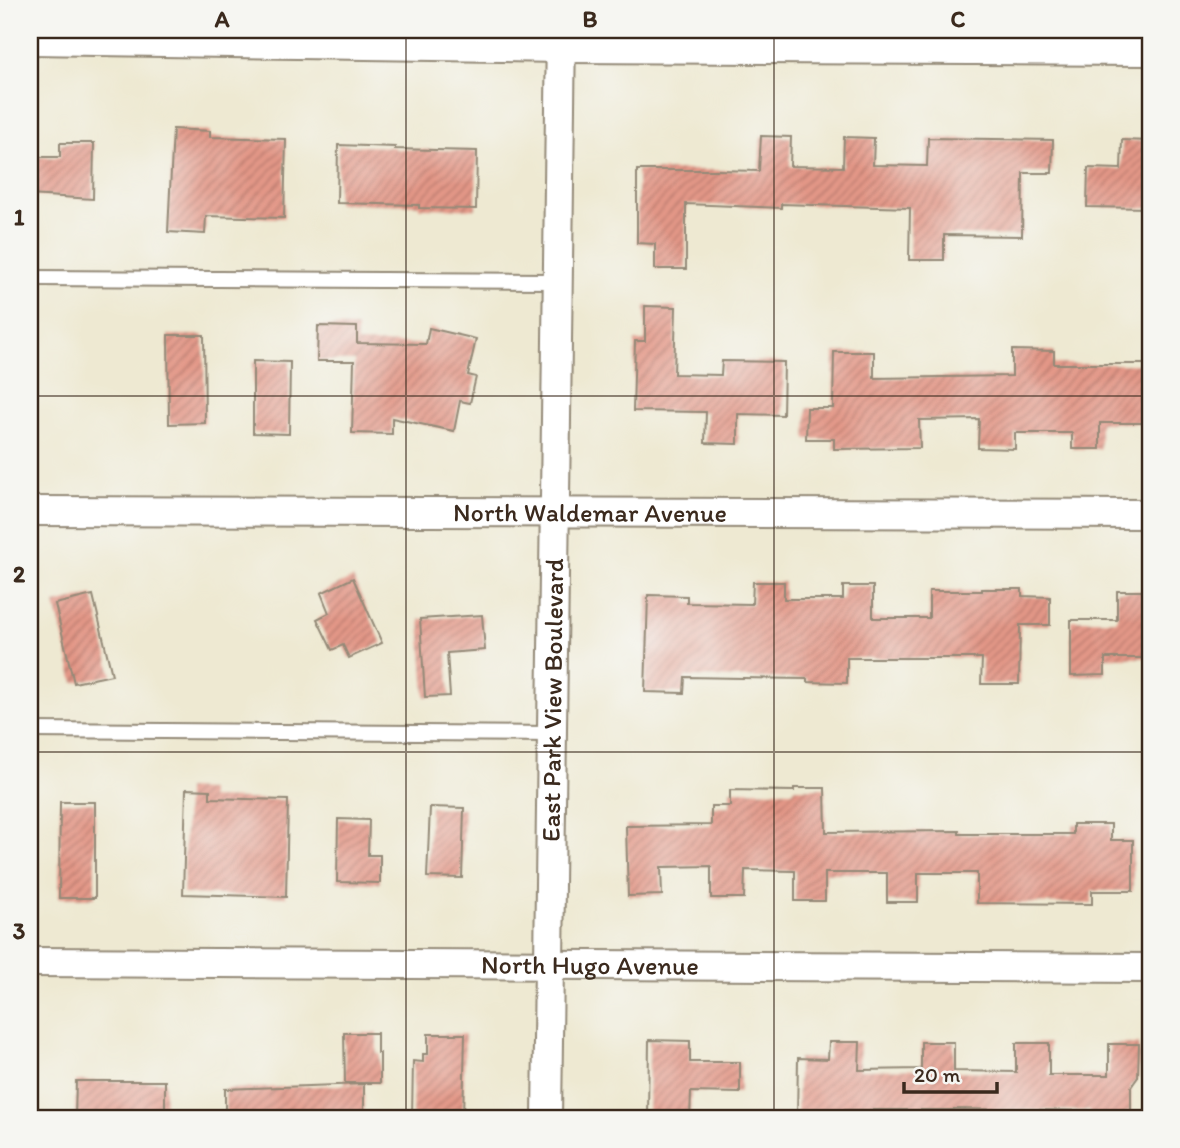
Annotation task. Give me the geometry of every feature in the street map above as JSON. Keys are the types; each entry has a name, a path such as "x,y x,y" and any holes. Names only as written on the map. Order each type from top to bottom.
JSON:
{"street":[{"path":"30,40 561,39 1150,51"},
{"name":"East Park View Boulevard","path":"547,1118 561,39"},
{"name":"North Waldemar Avenue","path":"30,511 1150,514"},
{"name":"North Hugo Avenue","path":"30,962 1150,968"}],"lane":[{"path":"30,278 558,281"},
{"path":"30,730 551,734"}],"building":[{"path":"173,129 210,131 210,137 286,139 284,218 206,216 205,234 168,232"},
{"path":"761,136 791,137 790,166 843,167 844,137 874,138 873,165 927,166 928,138 1053,140 1052,173 1023,173 1022,236 944,235 944,260 909,260 910,208 781,204 781,208 686,204 686,269 655,269 655,244 637,243 637,170 759,171"},
{"path":"1122,140 1150,141 1150,208 1087,207 1088,168 1121,169"},
{"path":"60,143 94,143 93,199 30,195 30,157 60,157"},
{"path":"338,145 477,151 476,209 337,203"},
{"path":"645,306 676,307 674,374 721,375 722,361 784,362 783,415 738,414 738,444 705,443 706,412 633,411 635,341 645,341"},
{"path":"318,326 357,327 357,343 426,344 429,328 476,339 468,375 476,377 470,403 460,401 454,431 392,418 392,434 352,433 354,361 317,361"},
{"path":"168,335 204,335 205,423 169,424"},
{"path":"1012,350 1054,351 1054,364 1146,364 1146,423 1100,423 1100,449 1072,449 1072,433 1015,433 1015,449 978,448 979,419 919,420 920,448 834,449 834,439 806,439 807,408 833,408 834,352 874,352 874,378 1012,376"},
{"path":"253,361 290,362 289,434 253,433"},
{"path":"353,578 382,643 349,658 343,645 332,650 317,619 329,613 321,593"},
{"path":"753,582 784,582 784,599 843,599 843,586 873,586 873,618 929,618 929,591 1022,589 1022,596 1050,597 1050,625 1020,625 1019,684 981,684 982,658 847,658 847,683 807,682 807,679 685,677 684,693 645,692 648,595 687,596 687,603 752,604"},
{"path":"1117,591 1146,591 1147,658 1105,658 1105,675 1071,676 1071,620 1117,620"},
{"path":"93,595 112,675 74,683 55,604"},
{"path":"482,615 485,650 447,653 450,696 425,697 420,619"},
{"path":"794,788 825,788 826,832 1073,834 1073,824 1111,824 1111,840 1133,840 1133,891 1092,891 1092,904 977,903 977,873 918,873 918,902 887,902 887,873 825,873 825,901 795,901 795,871 745,870 744,898 711,898 711,866 661,867 662,895 628,896 626,826 711,825 711,806 730,806 730,790 794,791"},
{"path":"186,789 210,790 210,798 288,800 286,897 183,894"},
{"path":"60,802 95,802 95,898 59,898"},
{"path":"430,807 464,808 462,878 427,877"},
{"path":"338,819 369,820 368,855 380,855 380,883 337,882"},
{"path":"344,1033 377,1033 380,1083 345,1083"},
{"path":"428,1034 465,1034 463,1118 412,1118 413,1061 423,1062 423,1054 428,1054"},
{"path":"649,1040 690,1041 690,1062 740,1062 740,1093 691,1092 690,1118 648,1117"},
{"path":"829,1042 860,1042 859,1070 921,1069 921,1042 954,1042 954,1071 1016,1072 1016,1043 1049,1043 1049,1075 1109,1075 1109,1044 1139,1044 1138,1077 1131,1087 1131,1112 1126,1112 1126,1118 1090,1118 1090,1111 954,1109 833,1110 833,1118 797,1118 798,1058 828,1059"},
{"path":"76,1081 165,1081 165,1118 75,1118"},
{"path":"364,1084 364,1118 246,1118 246,1115 225,1115 225,1089"}]}
